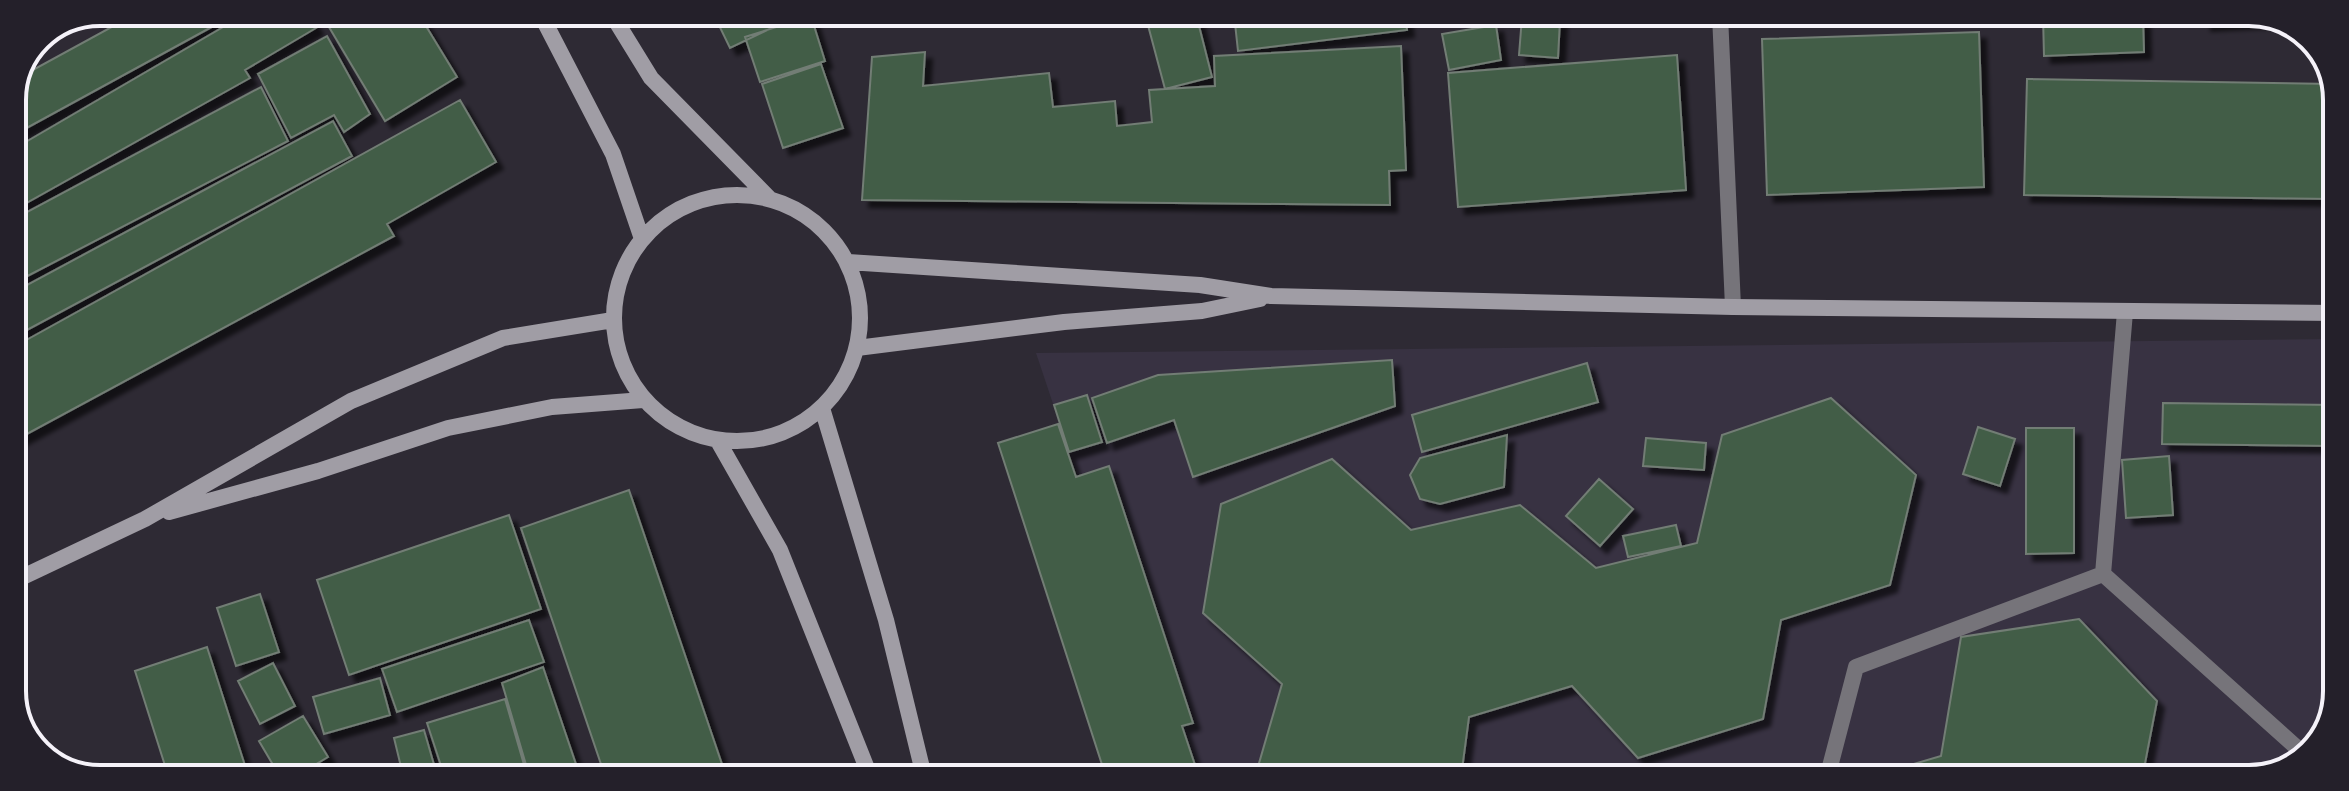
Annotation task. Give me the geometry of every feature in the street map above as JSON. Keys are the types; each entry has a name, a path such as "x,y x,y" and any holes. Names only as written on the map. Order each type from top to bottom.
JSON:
{"main road":[{"path":"547,26 613,154 642,239"},
{"path":"619,26 651,78 770,199 816,222 848,262 860,304 857,348 844,381 822,408 773,437 718,441 677,427 643,400 621,363 613,320 620,277 642,239 669,215 700,200 735,195 770,199"},
{"path":"848,262 1200,285 1271,296 1733,307 2323,313"},
{"path":"857,348 1064,322 1202,311 1271,296"},
{"path":"26,575 145,519 351,401 503,338 613,320"},
{"path":"145,519 318,471 448,428 552,407 643,400"},
{"path":"822,408 886,620 921,765"},
{"path":"718,441 780,550 866,765"}],"street":[{"path":"1720,26 1733,307"},
{"path":"2103,574 2125,312"},
{"path":"2103,574 2297,747"},
{"path":"1830,765 1856,667 2103,574"}],"shaded area":[{"path":"2323,339 2322,706 2311,732 2294,750 2273,761 2249,765 1174,765 1036,353"}],"building":[{"path":"113,26 214,26 26,128 27,85 33,70"},
{"path":"225,26 316,28 245,70 250,78 26,203 26,142"},
{"path":"328,26 426,26 457,77 385,121"},
{"path":"719,26 776,26 730,48"},
{"path":"780,26 814,26 825,61 760,82 745,37"},
{"path":"1148,26 1199,26 1212,77 1165,89"},
{"path":"1235,26 1406,26 1407,30 1238,51"},
{"path":"1496,26 1501,60 1449,70 1442,34"},
{"path":"1521,26 1560,26 1558,58 1519,55"},
{"path":"2043,26 2143,26 2144,52 2044,56"},
{"path":"1979,32 1984,187 1767,195 1762,39"},
{"path":"327,36 370,114 344,132 334,115 291,138 258,74"},
{"path":"1401,46 1406,170 1389,171 1390,205 862,200 872,57 925,52 923,86 1049,73 1053,107 1115,101 1117,126 1152,122 1149,90 1215,86 1214,56"},
{"path":"1677,55 1686,190 1458,207 1448,73"},
{"path":"821,64 843,128 783,148 762,84"},
{"path":"2027,79 2322,85 2323,199 2024,195"},
{"path":"261,87 288,141 26,277 26,213"},
{"path":"460,100 496,162 387,224 394,236 26,434 26,340"},
{"path":"333,121 352,156 26,331 26,285"},
{"path":"1392,360 1395,406 1193,477 1174,420 1107,443 1092,398 1158,375"},
{"path":"1587,363 1598,402 1422,452 1412,415"},
{"path":"1087,395 1102,442 1069,452 1054,405"},
{"path":"1831,398 1916,475 1890,585 1781,620 1763,719 1638,758 1572,686 1469,717 1463,765 1258,765 1282,684 1203,613 1221,504 1332,459 1411,530 1520,505 1596,568 1697,543 1722,435"},
{"path":"2163,403 2323,405 2323,446 2162,444"},
{"path":"1058,424 1076,477 1109,466 1193,723 1182,726 1195,765 1102,765 998,443"},
{"path":"1978,427 2015,439 2000,486 1963,474"},
{"path":"2026,428 2074,428 2074,553 2026,554"},
{"path":"1507,435 1504,487 1440,504 1420,499 1410,475 1420,458"},
{"path":"1646,438 1706,443 1704,470 1643,466"},
{"path":"2169,456 2173,515 2126,518 2122,460"},
{"path":"1599,479 1633,509 1600,546 1566,516"},
{"path":"629,490 722,765 601,765 521,528"},
{"path":"509,515 541,609 349,675 317,580"},
{"path":"1676,525 1681,546 1628,557 1623,536"},
{"path":"260,594 279,652 236,666 217,608"},
{"path":"2079,619 2157,701 2145,765 1910,765 1941,756 1961,637"},
{"path":"529,620 544,662 397,712 382,669"},
{"path":"207,647 245,765 165,765 135,671"},
{"path":"273,663 295,706 260,724 238,681"},
{"path":"543,667 576,765 526,765 502,683"},
{"path":"380,678 390,715 324,734 313,697"},
{"path":"505,699 524,765 441,765 427,723"},
{"path":"303,716 328,757 315,765 273,765 259,741"},
{"path":"424,730 434,765 401,765 394,738"}]}
